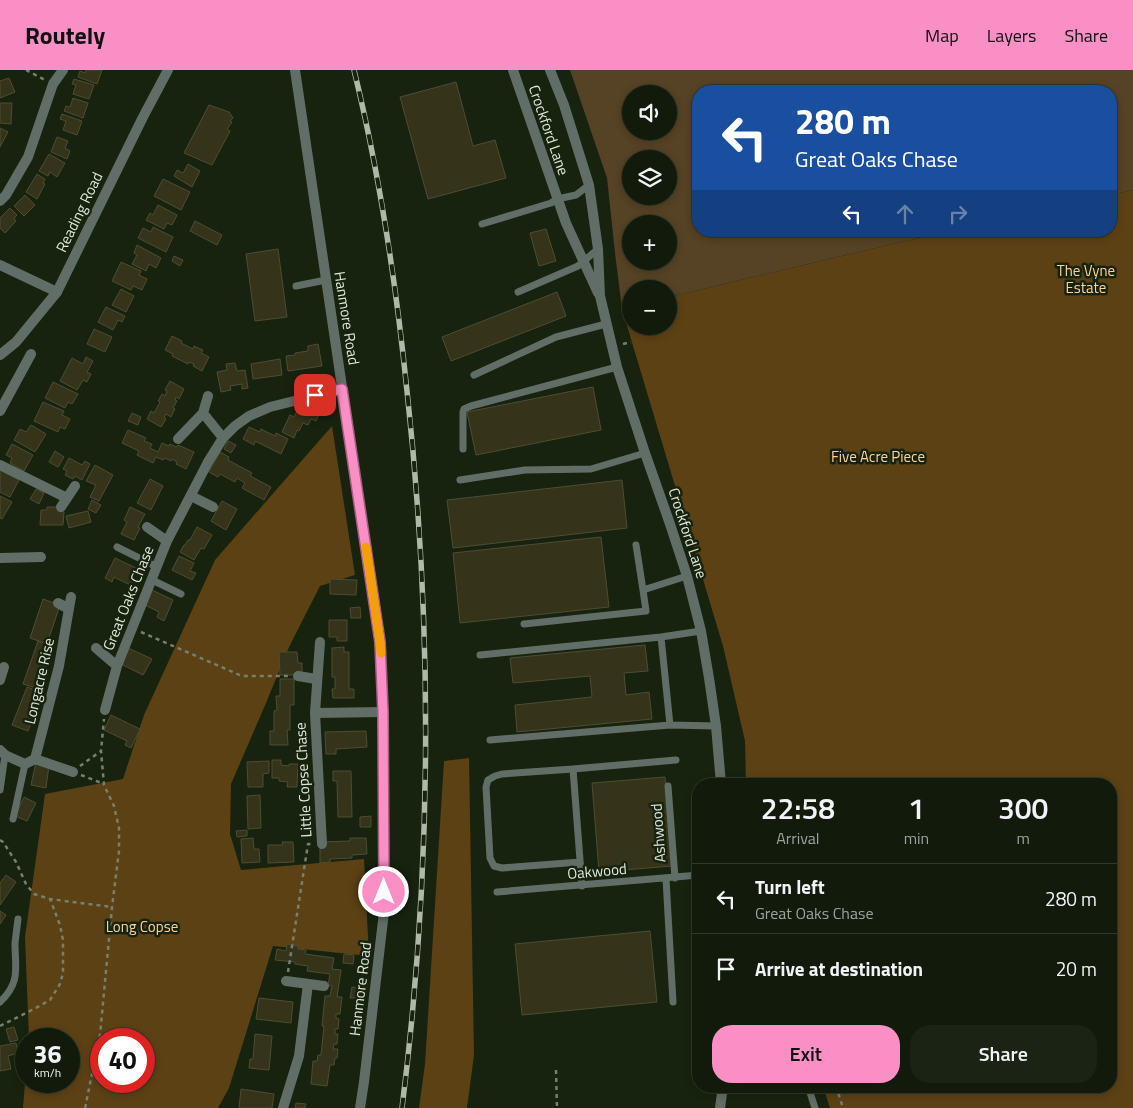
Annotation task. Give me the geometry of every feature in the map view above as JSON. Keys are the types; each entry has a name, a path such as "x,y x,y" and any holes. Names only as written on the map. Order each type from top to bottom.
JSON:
{"street":[{"path":"0,201 6,195 28,157 53,84 63,70"},
{"name":"Hanmore Road","path":"295,70 380,642 383,712 384,912 360,1108"},
{"name":"Crockford Lane","path":"513,70 557,200 600,296"},
{"name":"Crockford Lane","path":"550,70 564,105 589,185 598,248 600,296 617,367 687,576 701,631 716,726 720,778"},
{"name":"Reading Road","path":"0,355 16,342 57,292 168,74"},
{"path":"0,265 57,292"},
{"path":"0,411 31,354"},
{"name":"Great Oaks Chase","path":"105,710 117,666 167,541 208,462 223,438 249,416 270,407 342,389"},
{"path":"178,439 203,413 208,396"},
{"path":"203,413 223,438"},
{"path":"0,465 67,498"},
{"path":"61,507 75,486"},
{"path":"191,496 213,507"},
{"name":"Great Oaks Chase","path":"147,527 167,541"},
{"path":"0,558 41,557"},
{"name":"Longacre Rise","path":"30,762 60,666 71,597"},
{"path":"58,603 69,609"},
{"name":"Little Copse Chase","path":"320,642 315,713 322,844"},
{"name":"Great Oaks Chase","path":"96,648 117,666"},
{"path":"0,680 4,667"},
{"path":"298,676 316,679"},
{"name":"Little Copse Chase","path":"315,713 383,712"},
{"path":"2,752 30,762 73,772"},
{"path":"286,981 324,986"},
{"path":"283,1108 299,1056 308,984"},
{"path":"720,1108 722,1093"}],"lane":[{"name":"Crockford Lane","path":"557,200 576,195 589,185"},
{"path":"482,224 557,200"},
{"path":"518,292 578,266 598,248"},
{"path":"296,286 326,280"},
{"path":"474,375 556,337 606,324"},
{"path":"464,449 464,409 617,367"},
{"path":"460,480 526,470 591,469 645,453"},
{"path":"524,624 646,611 636,545"},
{"path":"117,547 157,568"},
{"path":"643,590 687,576"},
{"path":"152,580 181,594"},
{"path":"480,655 661,637 701,631"},
{"path":"661,637 670,725"},
{"path":"490,740 670,725 716,726"},
{"path":"0,790 2,752"},
{"path":"580,862 502,868 494,866 490,858 486,787 488,780 502,774 676,760"},
{"path":"14,819 30,762"},
{"path":"573,769 582,886"},
{"name":"Ashwood","path":"668,786 675,878"},
{"name":"Oakwood","path":"497,892 692,877"},
{"path":"666,879 673,1002"},
{"path":"0,1002 7,995 16,974 15,942 18,920"},
{"path":"810,1093 815,1108"}],"path":[{"path":"26,70 53,84"},
{"path":"621,345 631,342"},
{"path":"133,628 242,676 298,676"},
{"path":"85,1108 100,1034 119,851 119,828 114,806 104,784 101,751 105,710"},
{"path":"73,772 101,751"},
{"path":"73,772 104,784"},
{"path":"0,840 16,862 26,884 34,894 50,899 112,908"},
{"path":"286,981 308,844 322,844"},
{"path":"0,1026 50,1000 60,984 63,973 63,940 60,925 50,899"},
{"path":"556,1070 557,1108"},
{"path":"838,1093 843,1108"}],"shaded area":[{"path":"570,70 1133,70 1133,190 1117,194 1117,85 692,85 692,237 924,237 677,295 677,280 622,280 622,309 607,178"}],"green space":[{"name":"Five Acre Piece","path":"1133,190 1133,1108 830,1108 825,1093 1117,1093 1117,778 746,778 745,741 723,646 630,335 677,335 677,295 924,237 1117,237 1117,194"},
{"name":"Long Copse","path":"332,426 355,575 320,586 289,647 231,784 230,834 241,870 364,859 369,956 273,946 229,1088 218,1108 23,1108 24,1093 80,1093 80,1028 29,1028 25,937 45,794 123,779 144,715 215,560"},
{"path":"469,758 474,1055 467,1108 419,1108 425,1064 444,761"}],"building":[{"path":"86,70 102,70 97,84 78,77 80,71 85,73"},
{"path":"9,78 15,92 0,98 0,81"},
{"path":"74,79 94,85 89,99 73,94 76,85 72,84"},
{"path":"456,82 473,146 495,140 506,178 428,199 400,97"},
{"path":"73,98 88,103 83,118 64,111 66,106 70,107"},
{"path":"0,103 12,103 11,124 0,123"},
{"path":"209,105 229,112 233,118 227,129 230,131 212,165 184,153"},
{"path":"62,114 82,121 77,135 63,130 66,121 60,119"},
{"path":"0,128 8,132 0,147"},
{"path":"57,137 68,141 65,148 70,151 67,159 51,152"},
{"path":"49,154 65,163 57,177 50,172 48,176 39,171"},
{"path":"188,164 200,171 192,187 174,176 177,170 183,173"},
{"path":"37,174 45,179 43,183 45,184 37,199 26,192"},
{"path":"163,179 190,192 181,210 154,196"},
{"path":"25,195 35,205 24,216 14,206"},
{"path":"158,205 177,215 172,225 167,223 164,229 146,220 150,213 153,215"},
{"path":"10,208 17,215 14,218 16,221 5,233 0,228 0,218"},
{"path":"195,221 222,235 217,245 190,231"},
{"path":"153,227 173,237 166,252 138,238 143,228 151,232"},
{"path":"546,229 556,261 539,266 530,233"},
{"path":"137,245 161,258 156,268 149,264 146,271 132,264 137,255 134,253"},
{"path":"278,249 287,317 255,321 246,254"},
{"path":"174,256 183,260 180,266 172,261"},
{"path":"121,262 141,271 139,275 147,279 142,290 133,286 131,290 112,281"},
{"path":"121,289 134,296 126,312 112,305"},
{"path":"557,292 566,316 451,361 442,337"},
{"path":"106,307 125,316 122,322 118,320 113,330 98,322"},
{"path":"94,329 112,337 105,352 87,344"},
{"path":"172,336 193,349 194,346 203,350 201,353 209,357 202,371 193,366 194,364 189,362 188,364 165,350"},
{"path":"318,344 322,366 288,371 286,356 308,351 308,346"},
{"path":"86,357 93,361 87,372 91,374 87,382 83,380 77,390 60,381 72,358 83,364"},
{"path":"280,359 282,375 253,379 251,364"},
{"path":"235,363 237,371 245,370 248,388 242,389 242,384 230,386 231,390 221,392 217,372 227,370 226,364"},
{"path":"170,381 184,389 179,399 176,397 175,400 177,401 173,408 175,409 171,417 166,414 164,418 166,419 161,427 147,419 151,411 154,413 162,394 165,396 167,391 165,390"},
{"path":"53,382 78,394 72,404 68,402 65,408 45,398"},
{"path":"593,387 601,430 476,455 467,412"},
{"path":"43,402 64,411 62,415 70,419 65,429 60,427 58,432 34,421"},
{"path":"301,403 320,412 316,421 311,419 308,425 303,423 299,431 297,430 294,438 282,432 290,415 294,417"},
{"path":"132,413 141,417 138,425 128,421"},
{"path":"31,425 46,434 35,452 14,440 20,429 26,432"},
{"path":"249,427 260,432 261,429 275,436 276,433 288,439 281,454 255,441 254,445 243,439"},
{"path":"128,430 146,438 144,441 152,444 150,448 158,452 162,443 176,447 178,445 194,452 186,469 176,464 177,462 172,459 171,461 165,458 163,460 156,457 153,463 137,455 139,451 122,443"},
{"path":"228,441 236,445 231,453 224,449"},
{"path":"12,444 33,455 24,471 10,463 12,458 6,455"},
{"path":"55,451 64,457 58,467 49,462"},
{"path":"220,452 229,457 228,460 252,473 250,476 271,487 264,500 242,488 245,483 237,478 235,482 220,474 218,477 209,472"},
{"path":"69,458 82,465 85,461 90,464 82,480 75,476 73,479 65,475 67,471 63,469"},
{"path":"95,465 113,475 99,501 90,497 96,485 86,481"},
{"path":"0,470 19,480 10,497 0,492"},
{"path":"150,479 163,486 151,510 137,503"},
{"path":"622,480 627,528 453,548 447,500"},
{"path":"36,489 44,493 39,504 30,499"},
{"path":"0,496 12,502 2,519 0,518"},
{"path":"92,500 101,505 96,513 88,509"},
{"path":"222,501 237,509 226,530 211,521"},
{"path":"47,507 58,507 58,511 64,512 63,525 40,525 41,510 47,510"},
{"path":"130,507 145,514 134,540 121,534 127,522 124,520"},
{"path":"88,511 91,522 69,528 66,516"},
{"path":"197,527 212,535 204,549 201,548 194,560 180,552 188,540 190,540"},
{"path":"601,537 609,607 460,623 453,553"},
{"path":"179,556 194,563 190,571 196,573 192,580 172,570"},
{"path":"115,558 138,569 130,585 114,577 112,582 105,578"},
{"path":"330,579 357,580 356,595 330,594"},
{"path":"150,589 173,600 164,621 157,617 159,612 143,604"},
{"path":"43,599 60,605 47,644 30,638"},
{"path":"360,607 361,618 351,618 350,608"},
{"path":"329,620 347,620 347,641 337,641 337,637 329,637"},
{"path":"38,641 53,646 39,689 23,684"},
{"path":"645,645 648,671 624,673 626,695 649,692 652,719 517,732 515,705 592,697 590,676 513,683 510,658"},
{"path":"344,647 344,652 349,652 349,689 354,689 354,698 333,698 332,689 335,689 335,677 332,677 332,648"},
{"path":"128,648 152,659 143,675 121,664"},
{"path":"279,652 297,652 298,663 302,663 302,675 280,675"},
{"path":"280,679 294,679 294,705 290,705 290,730 287,730 288,745 270,745 270,731 274,731 274,711 277,710 276,696 280,696"},
{"path":"27,687 43,693 28,731 12,725"},
{"path":"111,715 140,729 131,748 125,745 127,741 104,730"},
{"path":"366,731 367,747 336,749 336,754 326,754 325,732"},
{"path":"272,760 281,760 281,765 298,764 297,787 287,787 288,782 279,781 279,778 272,778"},
{"path":"269,761 269,773 263,774 263,787 248,787 247,762"},
{"path":"36,762 49,765 46,788 31,785"},
{"path":"333,771 351,771 352,817 338,817 337,781 333,781"},
{"path":"665,777 672,866 599,872 592,783"},
{"path":"260,795 261,828 248,829 247,796"},
{"path":"24,797 36,803 27,821 15,816"},
{"path":"371,816 371,827 360,827 360,817"},
{"path":"247,830 247,836 237,837 236,831"},
{"path":"253,838 254,849 259,849 260,862 242,863 241,839"},
{"path":"350,838 366,838 367,854 352,855 352,858 330,859 330,862 320,863 320,842 350,841"},
{"path":"282,842 293,842 294,862 268,863 268,845 283,845"},
{"path":"6,875 16,882 0,905 0,883"},
{"path":"0,911 6,915 0,924"},
{"path":"650,931 657,1002 522,1015 515,944"},
{"path":"287,944 306,950 305,954 334,958 332,969 341,970 337,997 342,997 340,1014 336,1014 336,1018 339,1019 338,1029 335,1029 335,1034 338,1034 337,1044 334,1044 333,1049 338,1049 337,1058 335,1058 334,1065 330,1065 327,1086 311,1084 313,1061 317,1061 318,1055 321,1055 325,996 330,996 332,986 328,985 330,974 307,971 308,966 295,964 295,962 275,960 277,949 286,951"},
{"path":"344,954 354,955 353,964 343,963"},
{"path":"352,987 362,988 361,998 350,998"},
{"path":"259,998 293,1002 291,1023 256,1019"},
{"path":"14,1027 15,1041 10,1042 6,1029"},
{"path":"255,1034 272,1036 269,1070 249,1068 250,1059 253,1059"},
{"path":"15,1043 15,1054 8,1056 11,1069 0,1071 0,1046"},
{"path":"241,1089 274,1094 272,1108 239,1108"},
{"path":"296,1103 306,1104 305,1108 295,1108"}],"railway":[{"path":"354,70 372,150 398,310 415,480 421,570 426,749 424,839 412,1019 402,1108"}],"slow traffic":[{"path":"366,547 381,653"}],"route":[{"path":"315,395 342,389 380,642 383,712 384,892"}],"park label":[{"name":"The Vyne Estate","path":"1086,278"}]}
